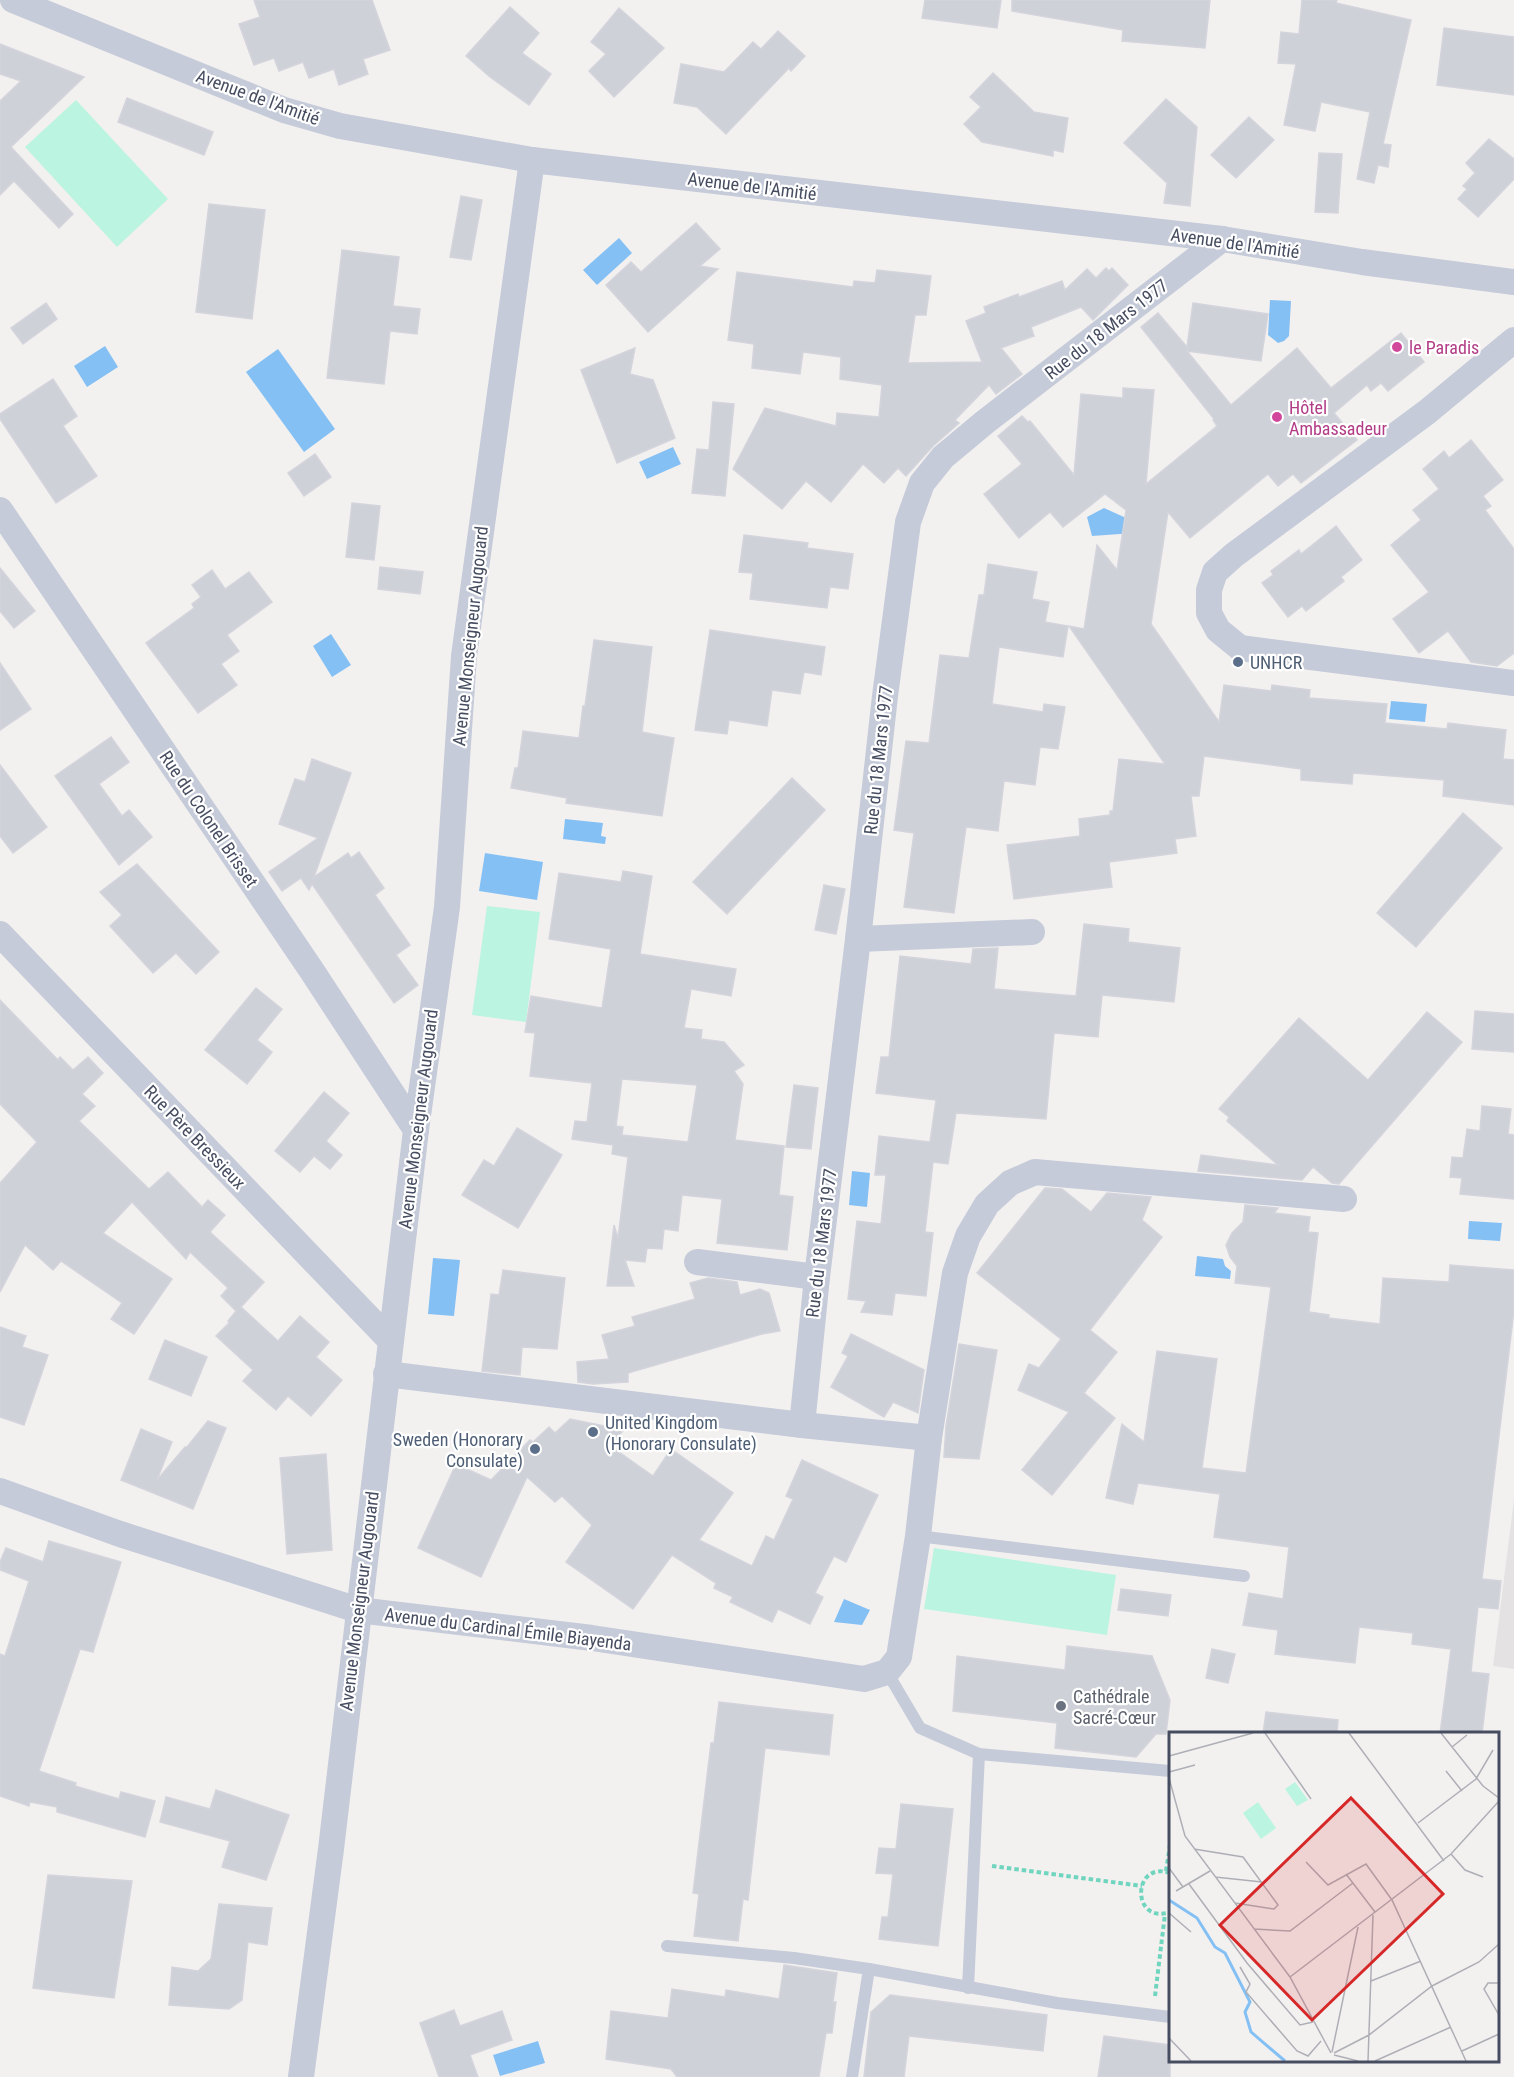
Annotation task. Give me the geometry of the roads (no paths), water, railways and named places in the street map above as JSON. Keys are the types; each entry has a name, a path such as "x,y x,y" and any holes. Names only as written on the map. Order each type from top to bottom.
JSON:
{"street":[{"name":"Avenue de l'Amitié","path":"13,0 284,110 340,126 532,160 1222,239 1362,262 1514,282"},
{"name":"Avenue Monseigneur Augouard","path":"301,2077 331,1849 416,1130 447,907 464,656 532,160"},
{"name":"Rue du 18 Mars 1977","path":"802,1425 817,1277 885,696 908,522 922,483 943,457 1222,239"},
{"path":"1514,340 1426,412 1234,555 1215,572 1209,590 1209,613 1218,630 1240,648 1514,683"},
{"name":"Rue du Colonel Brisset","path":"0,510 312,971 416,1130"},
{"path":"858,939 1032,932"},
{"name":"Rue Père Bressieux","path":"0,934 390,1340"},
{"path":"887,1672 899,1657 918,1536 929,1438 955,1273 968,1236 987,1204 1010,1184 1035,1172 1344,1199"},
{"path":"697,1262 817,1277"},
{"path":"386,1374 802,1425 929,1438"},
{"name":"Avenue du Cardinal Émile Biayenda","path":"0,1491 120,1534 358,1610 592,1638 864,1679 887,1672"}],"lane":[{"path":"918,1536 1244,1576"},
{"path":"887,1672 920,1728 979,1754 1169,1771"},
{"path":"968,1988 979,1754"},
{"path":"667,1946 794,1958 869,1969 1057,2003 1169,2017"},
{"path":"852,2077 869,1969"}],"water":[{"path":"619,238 632,253 597,285 583,270"},
{"path":"1270,300 1291,301 1289,336 1278,343 1268,335"},
{"path":"105,346 118,367 87,387 74,366"},
{"path":"278,349 335,429 304,452 246,372"},
{"path":"673,447 681,464 647,479 639,462"},
{"path":"1104,508 1135,522 1134,533 1092,536 1087,517"},
{"path":"331,634 351,665 332,677 313,646"},
{"path":"1391,701 1427,704 1425,722 1389,719"},
{"path":"565,819 603,823 601,836 606,837 605,844 563,839"},
{"path":"485,853 543,862 537,900 479,891"},
{"path":"852,1171 870,1173 867,1207 849,1205"},
{"path":"1469,1221 1502,1223 1500,1241 1468,1239"},
{"path":"1197,1256 1223,1259 1225,1266 1231,1271 1230,1279 1195,1276"},
{"path":"433,1258 460,1260 454,1316 428,1314"},
{"path":"844,1599 870,1610 862,1625 834,1622"},
{"path":"538,2041 545,2063 500,2076 493,2055"}],"place":[{"name":"le Paradis","path":"1397,347"},
{"name":"Hôtel Ambassadeur","path":"1277,417"},
{"name":"UNHCR","path":"1238,662"},
{"name":"United Kingdom (Honorary Consulate)","path":"593,1432"},
{"name":"Sweden (Honorary Consulate)","path":"535,1449"},
{"name":"Cathédrale Sacré-Cœur","path":"1061,1706"}]}
